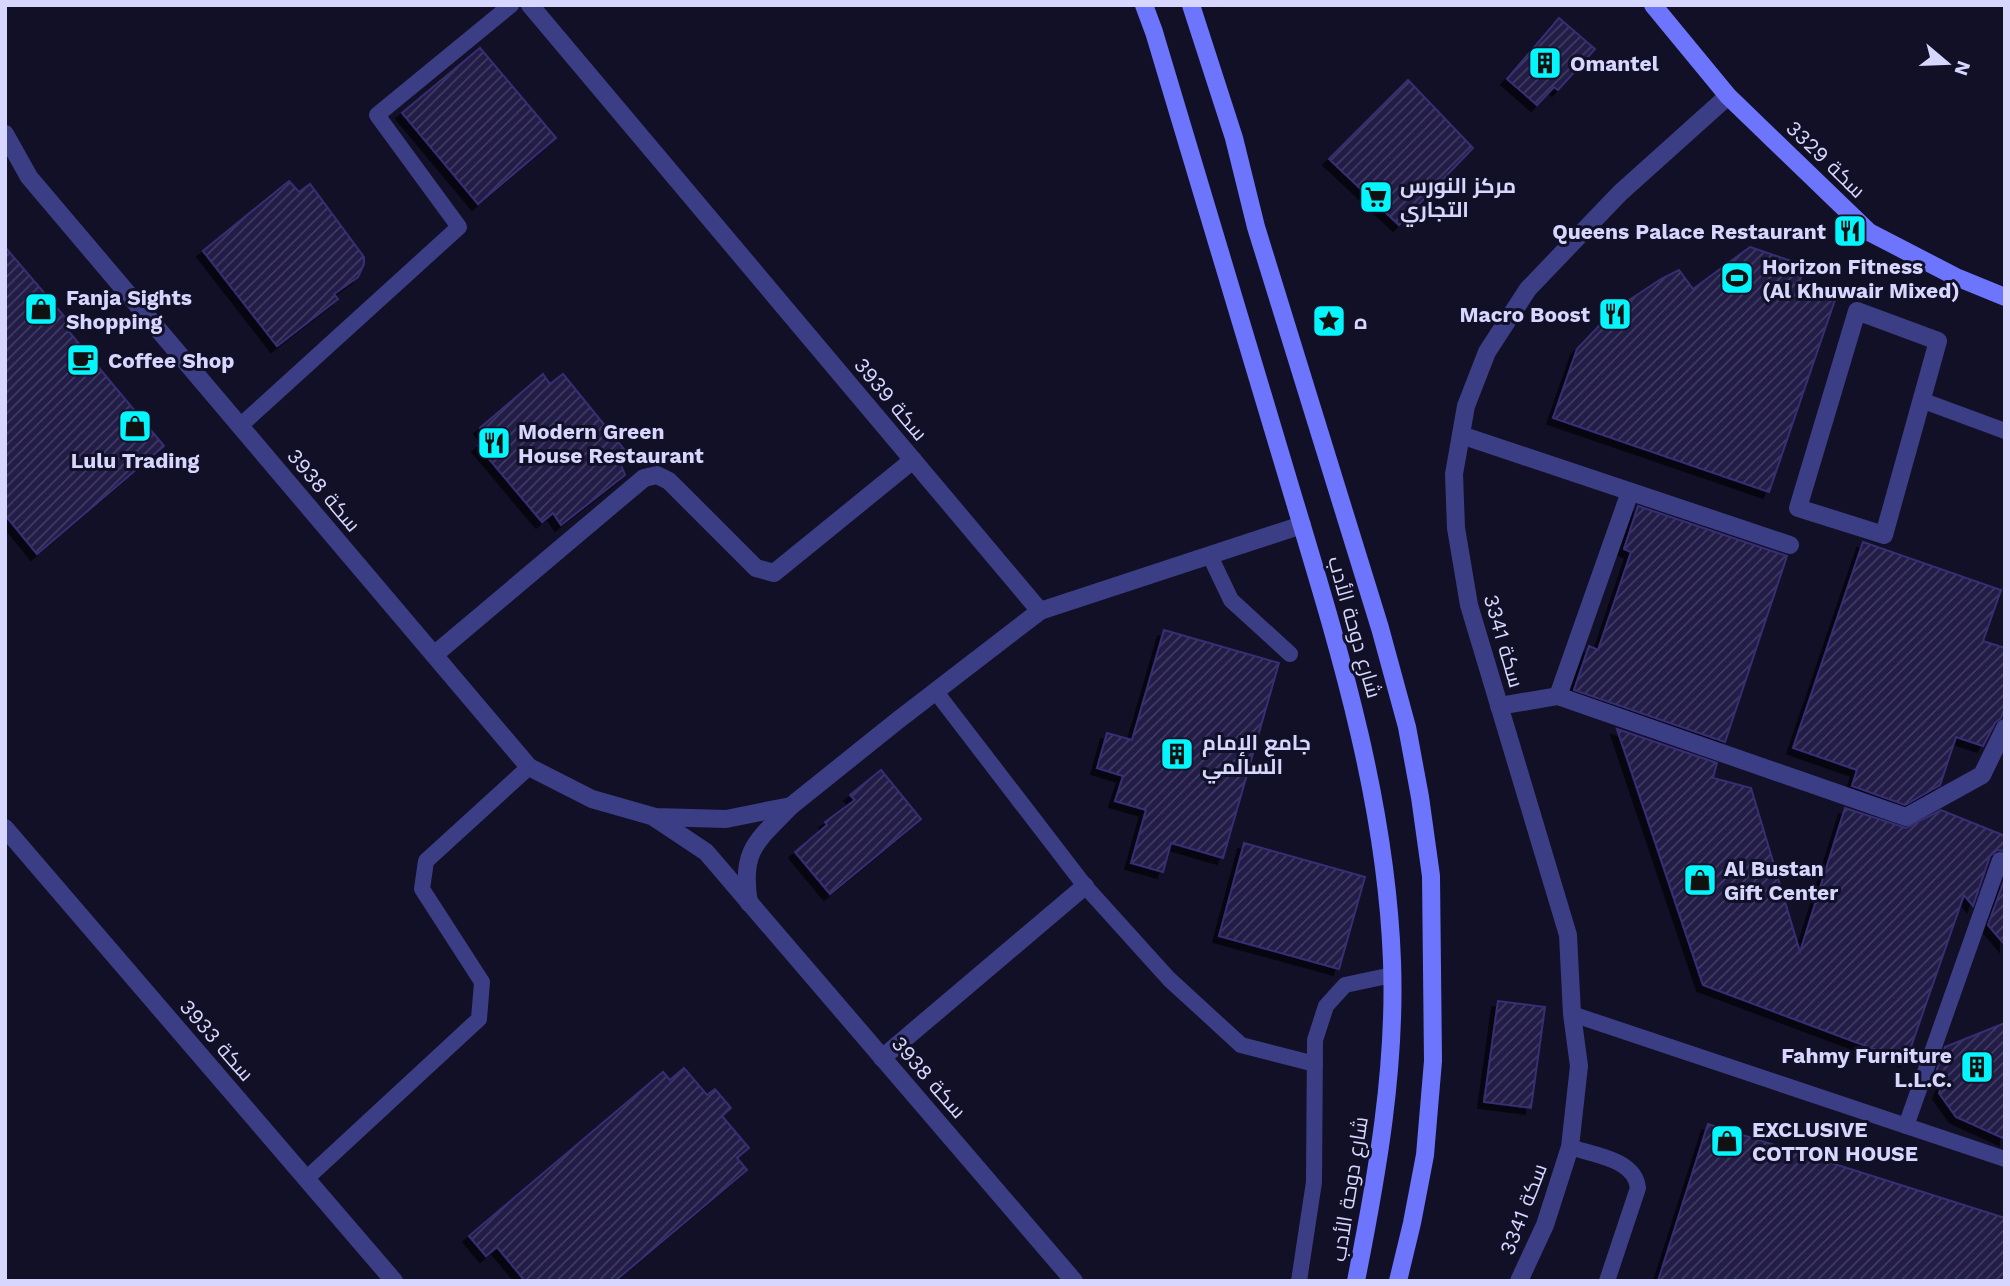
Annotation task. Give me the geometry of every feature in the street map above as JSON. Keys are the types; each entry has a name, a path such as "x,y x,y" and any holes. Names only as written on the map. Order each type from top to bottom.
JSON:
{"main road":[{"name":"شارع دوحة الأدب","path":"1144,5 1302,525 1361,731 1381,835 1389,909 1392,975 1388,1076 1379,1163 1356,1281"},
{"name":"شارع دوحة الأدب","path":"1191,5 1234,138 1256,227 1380,628 1407,727 1420,797 1431,876 1433,1061 1425,1155 1398,1281"},
{"name":"سكة 3329","path":"1653,5 1728,96 1869,232 1956,277 2005,297"}],"street":[{"name":"سكة 3939","path":"530,5 1040,611"},
{"name":"سكة 3341","path":"1519,1281 1545,1225 1570,1147 1579,1066 1572,1014 1568,935 1469,605 1456,528 1454,474 1466,407 1487,352 1528,289 1620,193 1728,96"},
{"name":"سكة 3938","path":"5,134 29,177 529,766 592,799 655,817 726,819 791,806"},
{"path":"1857,311 1938,341 1921,400 1884,535 1798,508 1857,311"},
{"path":"1461,435 1790,545"},
{"path":"434,655 644,478 657,475 669,481 756,568 774,573 913,460"},
{"path":"1558,696 1630,492"},
{"path":"1040,611 1302,525"},
{"name":"سكة 3938","path":"749,903 746,881 750,850 791,806 897,720 1040,611"},
{"path":"1499,706 1558,696 1906,817 1983,775 2005,727"},
{"name":"سكة 3938","path":"655,817 706,852 1074,1281"},
{"name":"سكة 3933","path":"5,828 394,1281"},
{"path":"882,1058 1085,886"}],"lane":[{"path":"240,426 459,227 377,115 511,5"},
{"path":"1921,400 2005,431"},
{"path":"1210,556 1231,600 1290,654"},
{"path":"936,692 1085,886 1169,979 1241,1045 1315,1064"},
{"path":"306,1178 479,1019 482,982 422,890 426,861 529,766"},
{"path":"1906,1126 2003,856"},
{"path":"1299,1281 1314,1182 1315,1040 1326,1006 1345,985 1392,975"},
{"path":"1572,1014 2005,1159"},
{"path":"1570,1147 1626,1166 1637,1177 1638,1188 1607,1281"}],"building":[{"name":"Omantel","path":"1559,18 1595,49 1558,90 1554,87 1537,105 1507,79"},
{"path":"480,48 556,138 478,204 402,113"},
{"path":"1408,80 1473,148 1399,225 1329,159"},
{"path":"289,181 299,192 310,184 364,257 364,264 358,277 334,294 338,299 277,346 203,251"},
{"path":"5,247 70,323 65,327 164,446 37,554 5,515"},
{"path":"1750,247 1797,263 1793,275 1801,277 1798,285 1836,297 1769,492 1553,418 1577,349 1614,310 1679,270 1693,289"},
{"path":"543,374 550,384 563,374 628,454 619,460 625,475 561,525 553,513 542,522 478,446 488,438 480,428"},
{"path":"1638,506 1787,556 1725,742 1574,690 1589,646 1598,650 1631,552 1624,549"},
{"path":"1863,542 2001,590 1983,641 2005,648 2005,707 2001,718 1995,723 1983,746 1956,737 1940,785 1905,805 1852,786 1857,770 1793,748"},
{"name":"جامع الإمام السالمي","path":"1164,630 1279,663 1223,858 1171,843 1163,872 1131,863 1146,810 1115,801 1123,776 1097,768 1107,733 1132,740"},
{"path":"1617,729 1717,763 1713,778 1751,788 1800,952 1845,808 1906,828 1941,810 2005,836 2005,851 1997,850 1990,856 1973,906 1964,895 1906,1061 1703,985"},
{"path":"881,770 921,819 830,894 795,852 827,825 825,822 855,800 850,795"},
{"path":"1244,843 1365,877 1339,969 1219,936"},
{"path":"2005,878 2005,945 1988,925"},
{"path":"1498,1001 1545,1007 1531,1108 1484,1102"},
{"name":"Fahmy Furniture L.L.C.","path":"2005,1023 2005,1139 1956,1117 1939,1093 1946,1076 1936,1072 1945,1047"},
{"path":"684,1068 707,1095 715,1089 731,1108 722,1116 749,1148 737,1158 747,1170 615,1281 525,1281 497,1247 486,1256 469,1236 663,1072 670,1080"},
{"path":"1708,1124 2005,1218 2005,1281 1658,1281"}],"place":[{"name":"Omantel","path":"1545,63"},
{"name":"مركز النورس التجاري","path":"1376,197"},
{"name":"Queens Palace Restaurant","path":"1850,231"},
{"name":"Horizon Fitness (Al Khuwair Mixed)","path":"1737,278"},
{"name":"Fanja Sights Shopping","path":"41,309"},
{"name":"Macro Boost","path":"1615,314"},
{"name":"ه","path":"1329,321"},
{"name":"Coffee Shop","path":"83,360"},
{"name":"Lulu Trading","path":"135,426"},
{"name":"Modern Green House Restaurant","path":"494,443"},
{"name":"جامع الإمام السالمي","path":"1177,754"},
{"name":"Al Bustan Gift Center","path":"1700,880"},
{"name":"Fahmy Furniture L.L.C.","path":"1977,1067"},
{"name":"EXCLUSIVE COTTON HOUSE","path":"1727,1141"}]}
